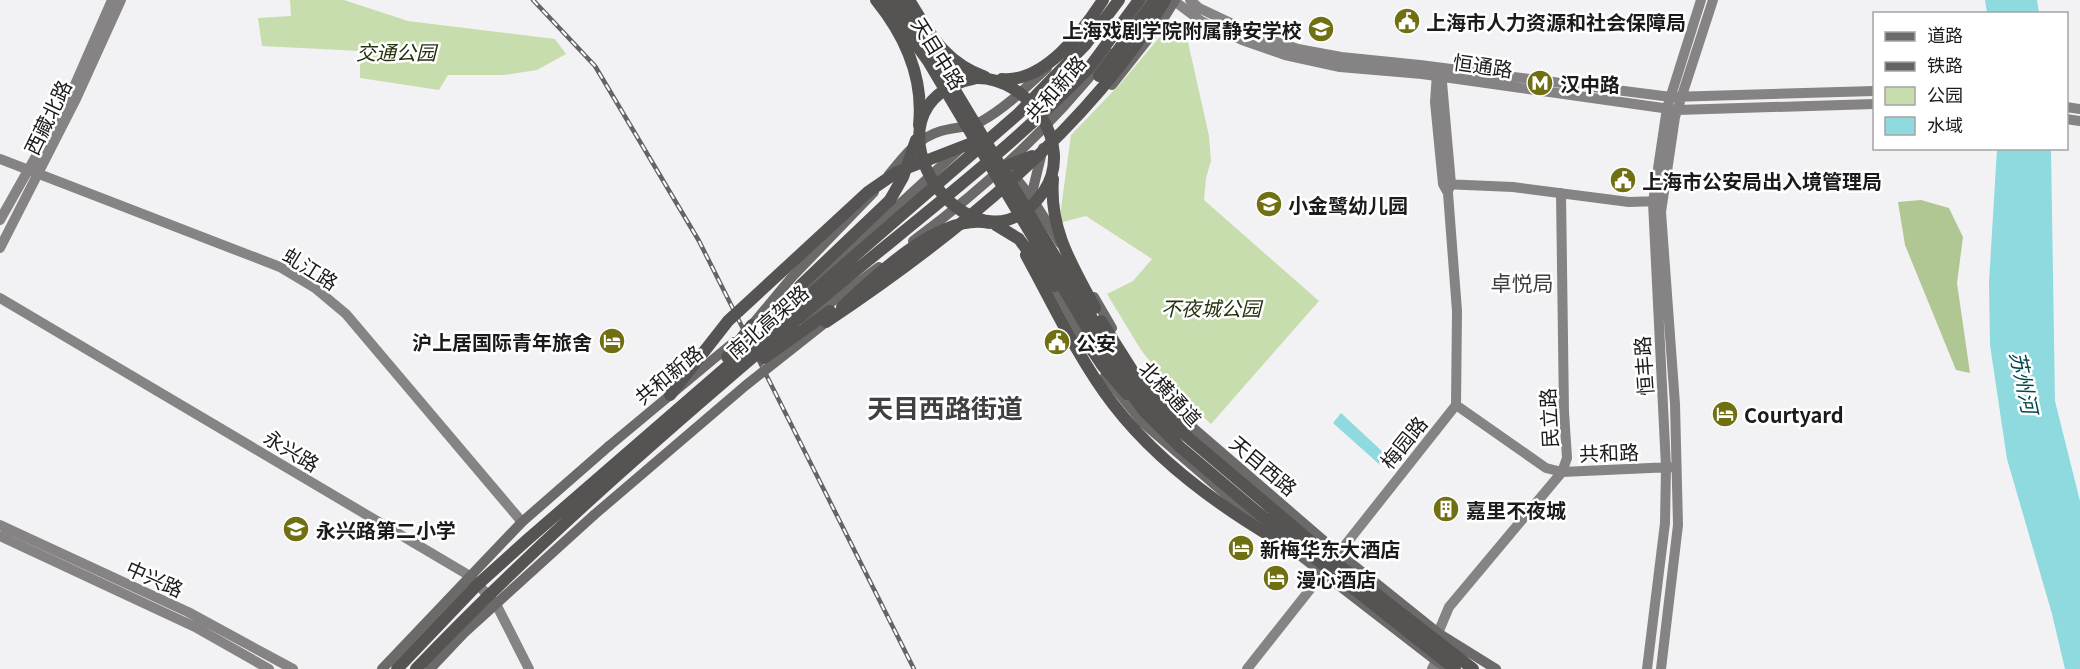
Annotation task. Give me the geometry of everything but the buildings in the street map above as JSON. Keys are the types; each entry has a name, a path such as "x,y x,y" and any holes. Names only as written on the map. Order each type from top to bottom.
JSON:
{"highway":[{"path":"876,0 911,58 920,88 919,149 932,181 954,207 981,221 996,225 1019,239 1102,365 1144,411"},
{"name":"北横通道","path":"882,0 928,61 1105,358 1144,411 1180,447 1249,505 1455,669"},
{"name":"北横通道","path":"897,0 941,66 1128,378 1151,406 1216,463 1401,614 1473,669"},
{"path":"909,0 938,46 954,62 987,78 1012,86 1035,108 1052,143 1054,168 1052,206 1058,237 1101,321 1137,378 1216,463"},
{"path":"712,386 757,329 890,200 906,170 919,128 929,106 943,91 964,81 1021,78 1040,69 1068,44 1102,0"},
{"name":"南北高架路","path":"757,329 1004,126 1066,67 1119,0"},
{"name":"南北高架路","path":"397,669 476,586 527,540 712,386 959,187 1089,68 1139,0"},
{"path":"826,322 859,291 929,236 952,226 1014,216 1026,209 1043,192 1054,168 1071,112 1155,0"},
{"path":"826,322 927,250 1073,120 1154,20 1165,0"},
{"path":"670,395 728,321 868,192 897,172 964,148 1004,126"},
{"path":"959,187 1042,149"},
{"path":"996,225 1017,242 1095,376 1132,428 1242,520 1289,547"},
{"path":"712,386 859,291"},
{"name":"南北高架路","path":"416,669 512,572 712,386"},
{"path":"1401,614 1482,669"}],"main road":[{"name":"西藏北路","path":"0,248 112,0"},
{"name":"西藏北路","path":"0,220 33,173 121,0"},
{"name":"天目中路","path":"882,0 915,44 965,131"},
{"name":"天目中路","path":"902,0 980,122"},
{"name":"共和新路","path":"382,669 522,522 544,502 670,395 757,329 792,277 861,208 921,140 944,130 965,131 1014,99 1054,62 1085,26 1102,0"},
{"name":"共和新路","path":"965,131 961,151 792,303 794,313 804,320 810,318 943,219 1006,165 1039,134 1094,72 1146,0"},
{"path":"1006,165 1042,149 1079,118 1135,58 1174,0"},
{"name":"恒通路","path":"1174,0 1201,21 1285,55 1340,67 1439,74 1676,97 1873,91"},
{"name":"恒通路","path":"1190,0 1235,26 1298,49 1439,74 1672,109 1873,104"},
{"path":"1686,63 1701,0"},
{"path":"1686,63 1713,0"},
{"name":"恒丰路","path":"1661,669 1678,525 1671,467 1658,201 1672,109 1686,63"},
{"path":"1439,74 1457,311 1456,405"},
{"name":"天目西路","path":"980,122 1006,165 1031,197 1089,288 1127,354 1160,397 1337,552 1438,633 1496,669"},
{"path":"965,131 1041,261 1095,361 1132,411 1195,470 1320,574 1434,665 1448,669"},
{"path":"1031,197 1042,149"},
{"name":"虬江路","path":"0,159 280,267 315,288 358,327 522,522"},
{"path":"1447,187 1513,187 1629,202 1658,201"},
{"name":"民立路","path":"1434,665 1438,633 1449,607 1562,472 1568,458 1564,412 1562,193"},
{"name":"永兴路","path":"0,298 470,576 496,604 529,669"},
{"path":"430,669 464,633 594,514 745,386 826,322"},
{"name":"共和路","path":"1456,405 1546,468 1562,472 1671,467"},
{"name":"梅园路","path":"1247,669 1337,552 1456,405"},
{"name":"恒丰路","path":"1647,669 1671,467"},
{"name":"中兴路","path":"0,525 204,620 293,669"},
{"name":"中兴路","path":"0,536 195,627 269,669"},
{"path":"1438,633 1450,649 1482,669"}],"green space":[{"name":"交通公园","path":"290,0 344,0 408,21 555,39 566,54 537,70 504,75 448,75 439,90 360,78 360,51 262,46 258,18 291,16"},
{"name":"不夜城公园","path":"1172,28 1188,42 1209,136 1211,161 1206,178 1204,200 1319,301 1211,424 1168,384 1141,350 1107,294 1133,281 1152,259 1086,216 1059,223 1071,135 1121,83 1163,33"},
{"path":"1921,200 1949,208 1963,237 1957,283 1970,373 1956,370 1905,245 1898,202"}],"water":[{"path":"1985,0 2037,0 2039,12 1987,12"},
{"name":"苏州河","path":"1997,150 2051,150 2055,401 2080,501 2080,669 2065,669 2052,614 2007,459 1990,345 1989,282"},
{"path":"1341,413 1384,453 1385,457 1380,465 1333,423"}],"railway":[{"path":"533,0 595,66 699,241 914,669"}],"place":[{"name":"上海市人力资源和社会保障局","path":"1407,21"},
{"name":"上海戏剧学院附属静安学校","path":"1321,29"},
{"name":"汉中路","path":"1540,83"},
{"name":"上海市公安局出入境管理局","path":"1623,180"},
{"name":"小金鹭幼儿园","path":"1269,204"},
{"name":"沪上居国际青年旅舍","path":"612,341"},
{"name":"公安","path":"1057,342"},
{"name":"Courtyard","path":"1725,414"},
{"name":"嘉里不夜城","path":"1446,509"},
{"name":"永兴路第二小学","path":"296,529"},
{"name":"新梅华东大酒店","path":"1241,548"},
{"name":"漫心酒店","path":"1276,578"}],"district":[{"name":"卓悦局","path":"1522,282"},
{"name":"天目西路街道","path":"945,406"}]}
